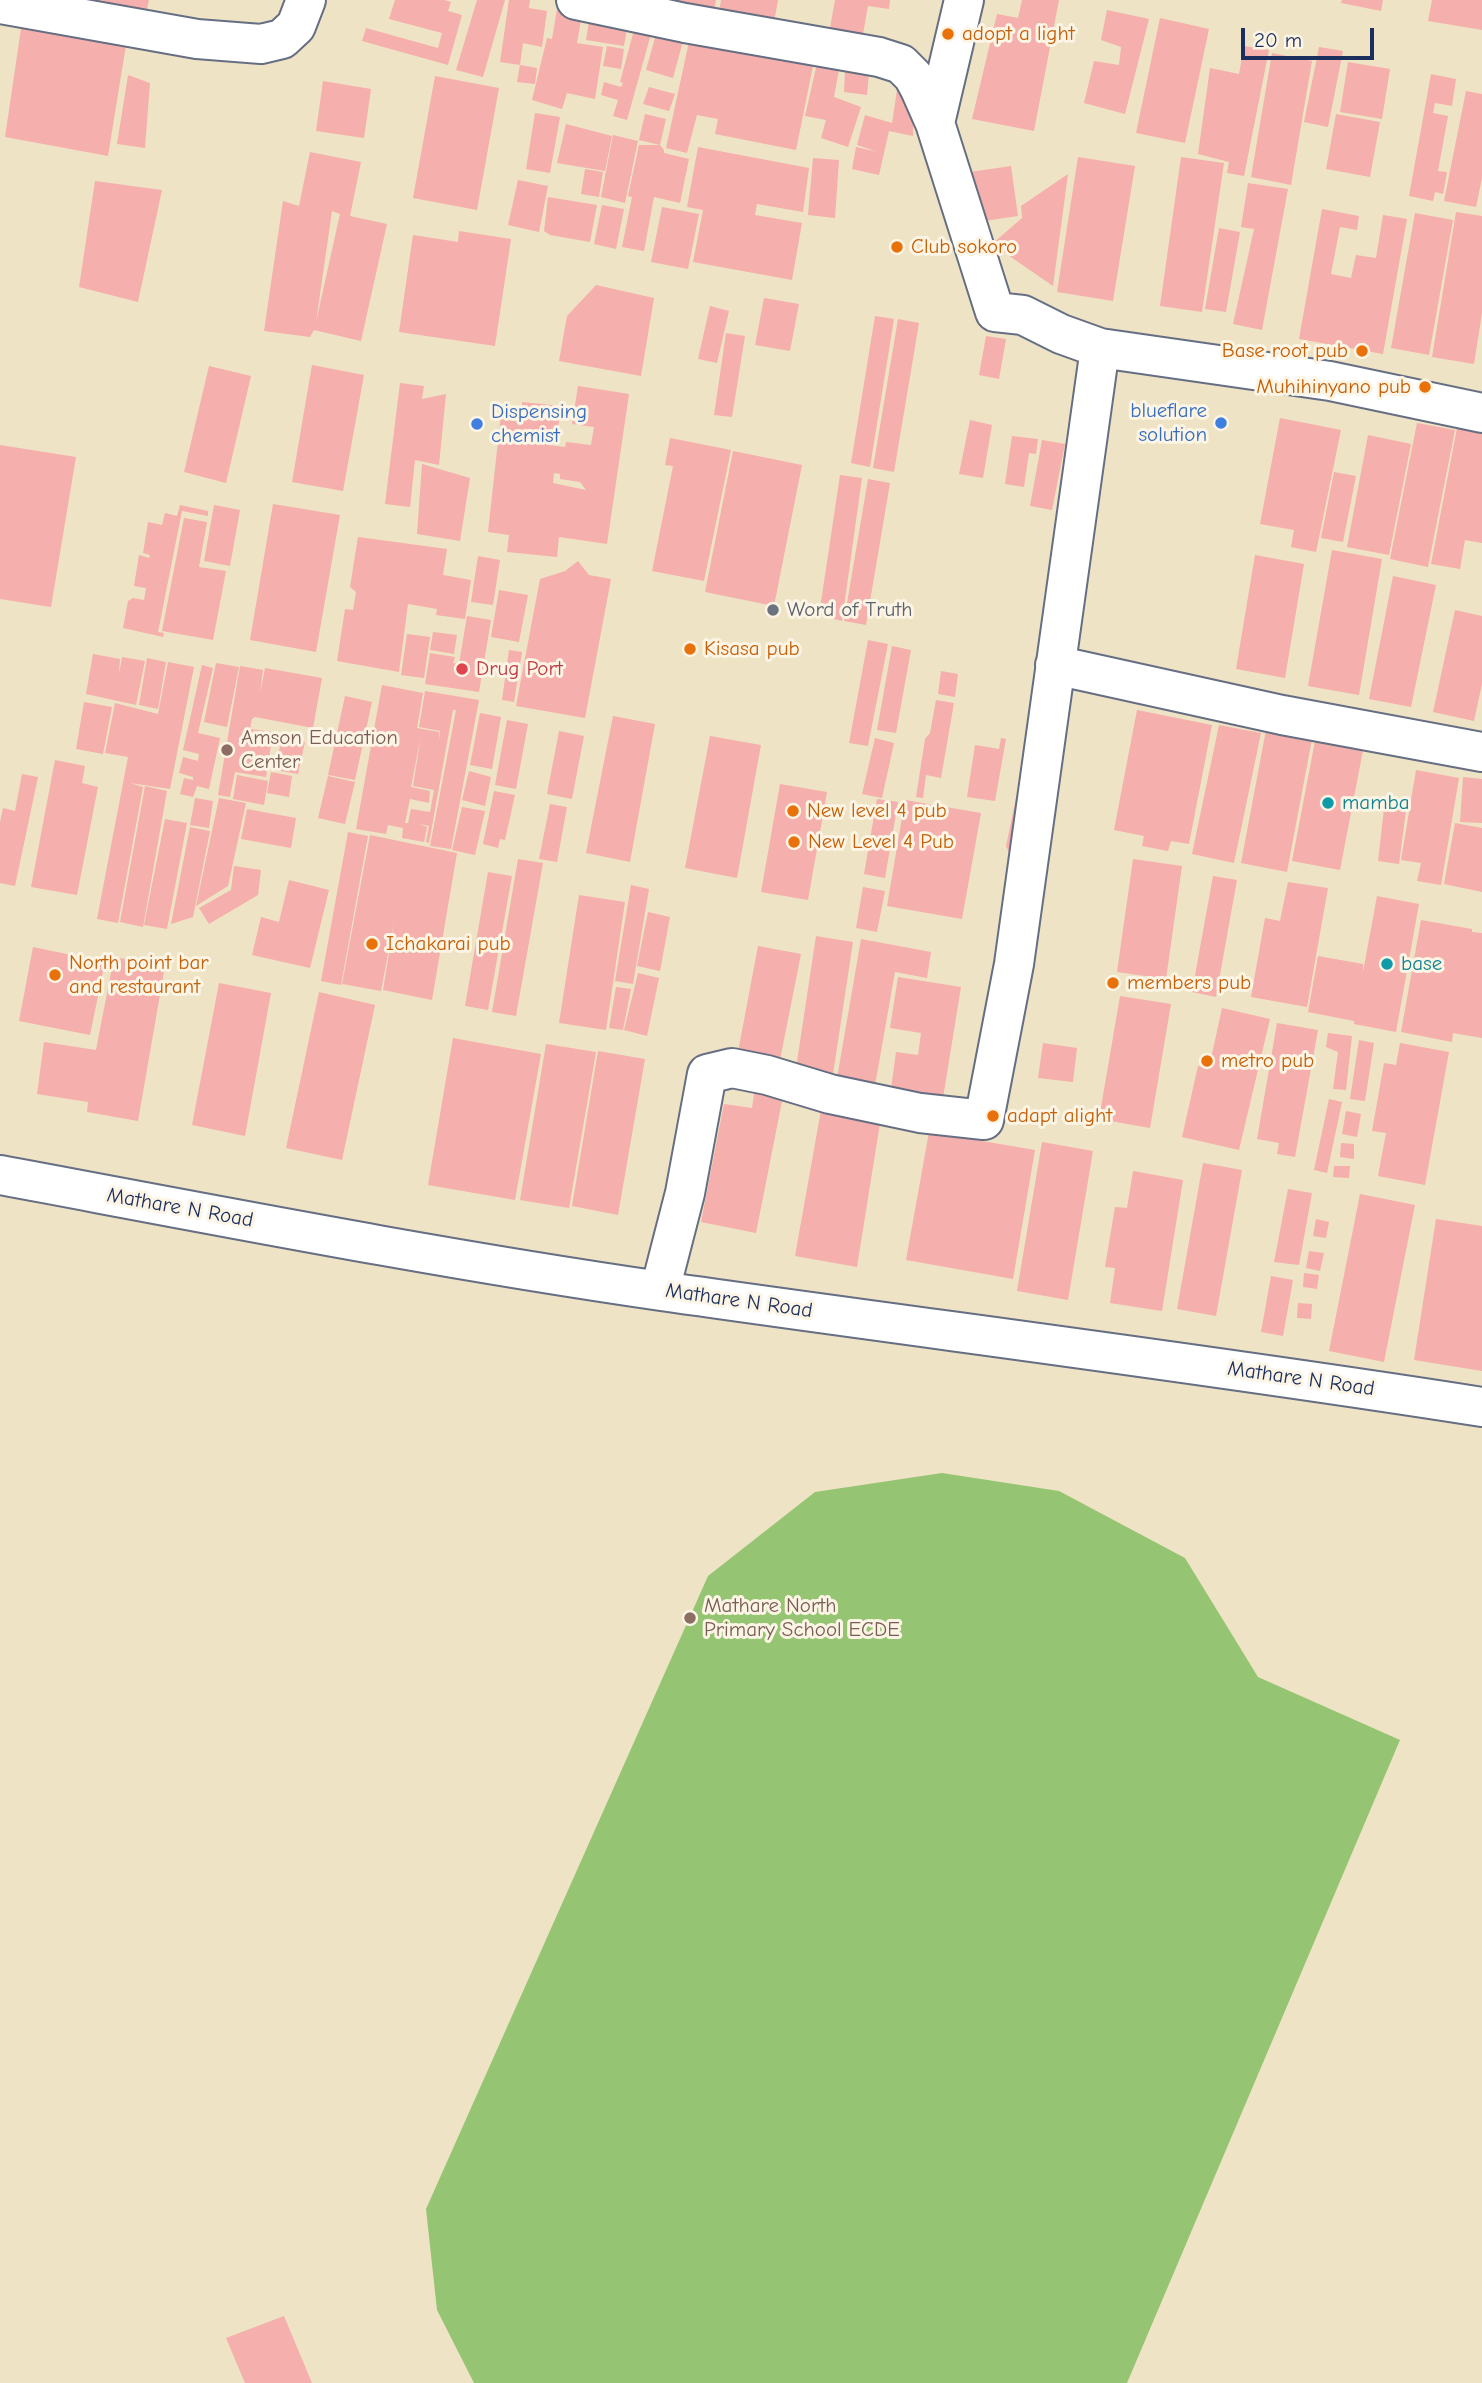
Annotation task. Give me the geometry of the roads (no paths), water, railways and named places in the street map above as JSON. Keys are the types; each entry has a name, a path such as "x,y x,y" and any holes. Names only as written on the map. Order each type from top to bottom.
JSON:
{"street":[{"path":"0,4 197,39 261,44 282,39 296,26 306,0"},
{"path":"576,0 685,23 879,57 901,64 912,76 934,122 995,312 1023,315 1061,334 1100,348 1330,381 1482,413"},
{"path":"934,122 964,0"},
{"path":"660,1290 685,1193 707,1074 732,1068 767,1075 830,1094 920,1113 984,1121 1014,964 1100,348"},
{"path":"1055,665 1282,715 1482,752"},
{"name":"Mathare N Road","path":"0,1175 434,1255 660,1290 1251,1371 1482,1406"}],"place":[{"name":"adopt a light","path":"948,34"},
{"name":"Club sokoro","path":"897,247"},
{"name":"Base root pub","path":"1362,351"},
{"name":"Muhihinyano pub","path":"1425,387"},
{"name":"blueflare solution","path":"1221,423"},
{"name":"Dispensing chemist","path":"477,424"},
{"name":"Word of Truth","path":"773,610"},
{"name":"Kisasa pub","path":"690,649"},
{"name":"Drug Port","path":"462,669"},
{"name":"Amson Education Center","path":"227,750"},
{"name":"mamba","path":"1328,803"},
{"name":"New level 4 pub","path":"793,811"},
{"name":"New Level 4 Pub","path":"794,842"},
{"name":"Ichakarai pub","path":"372,944"},
{"name":"base","path":"1387,964"},
{"name":"North point bar and restaurant","path":"55,975"},
{"name":"members pub","path":"1113,983"},
{"name":"metro pub","path":"1207,1061"},
{"name":"adapt alight","path":"993,1116"},
{"name":"Mathare North Primary School ECDE","path":"690,1618"}]}
